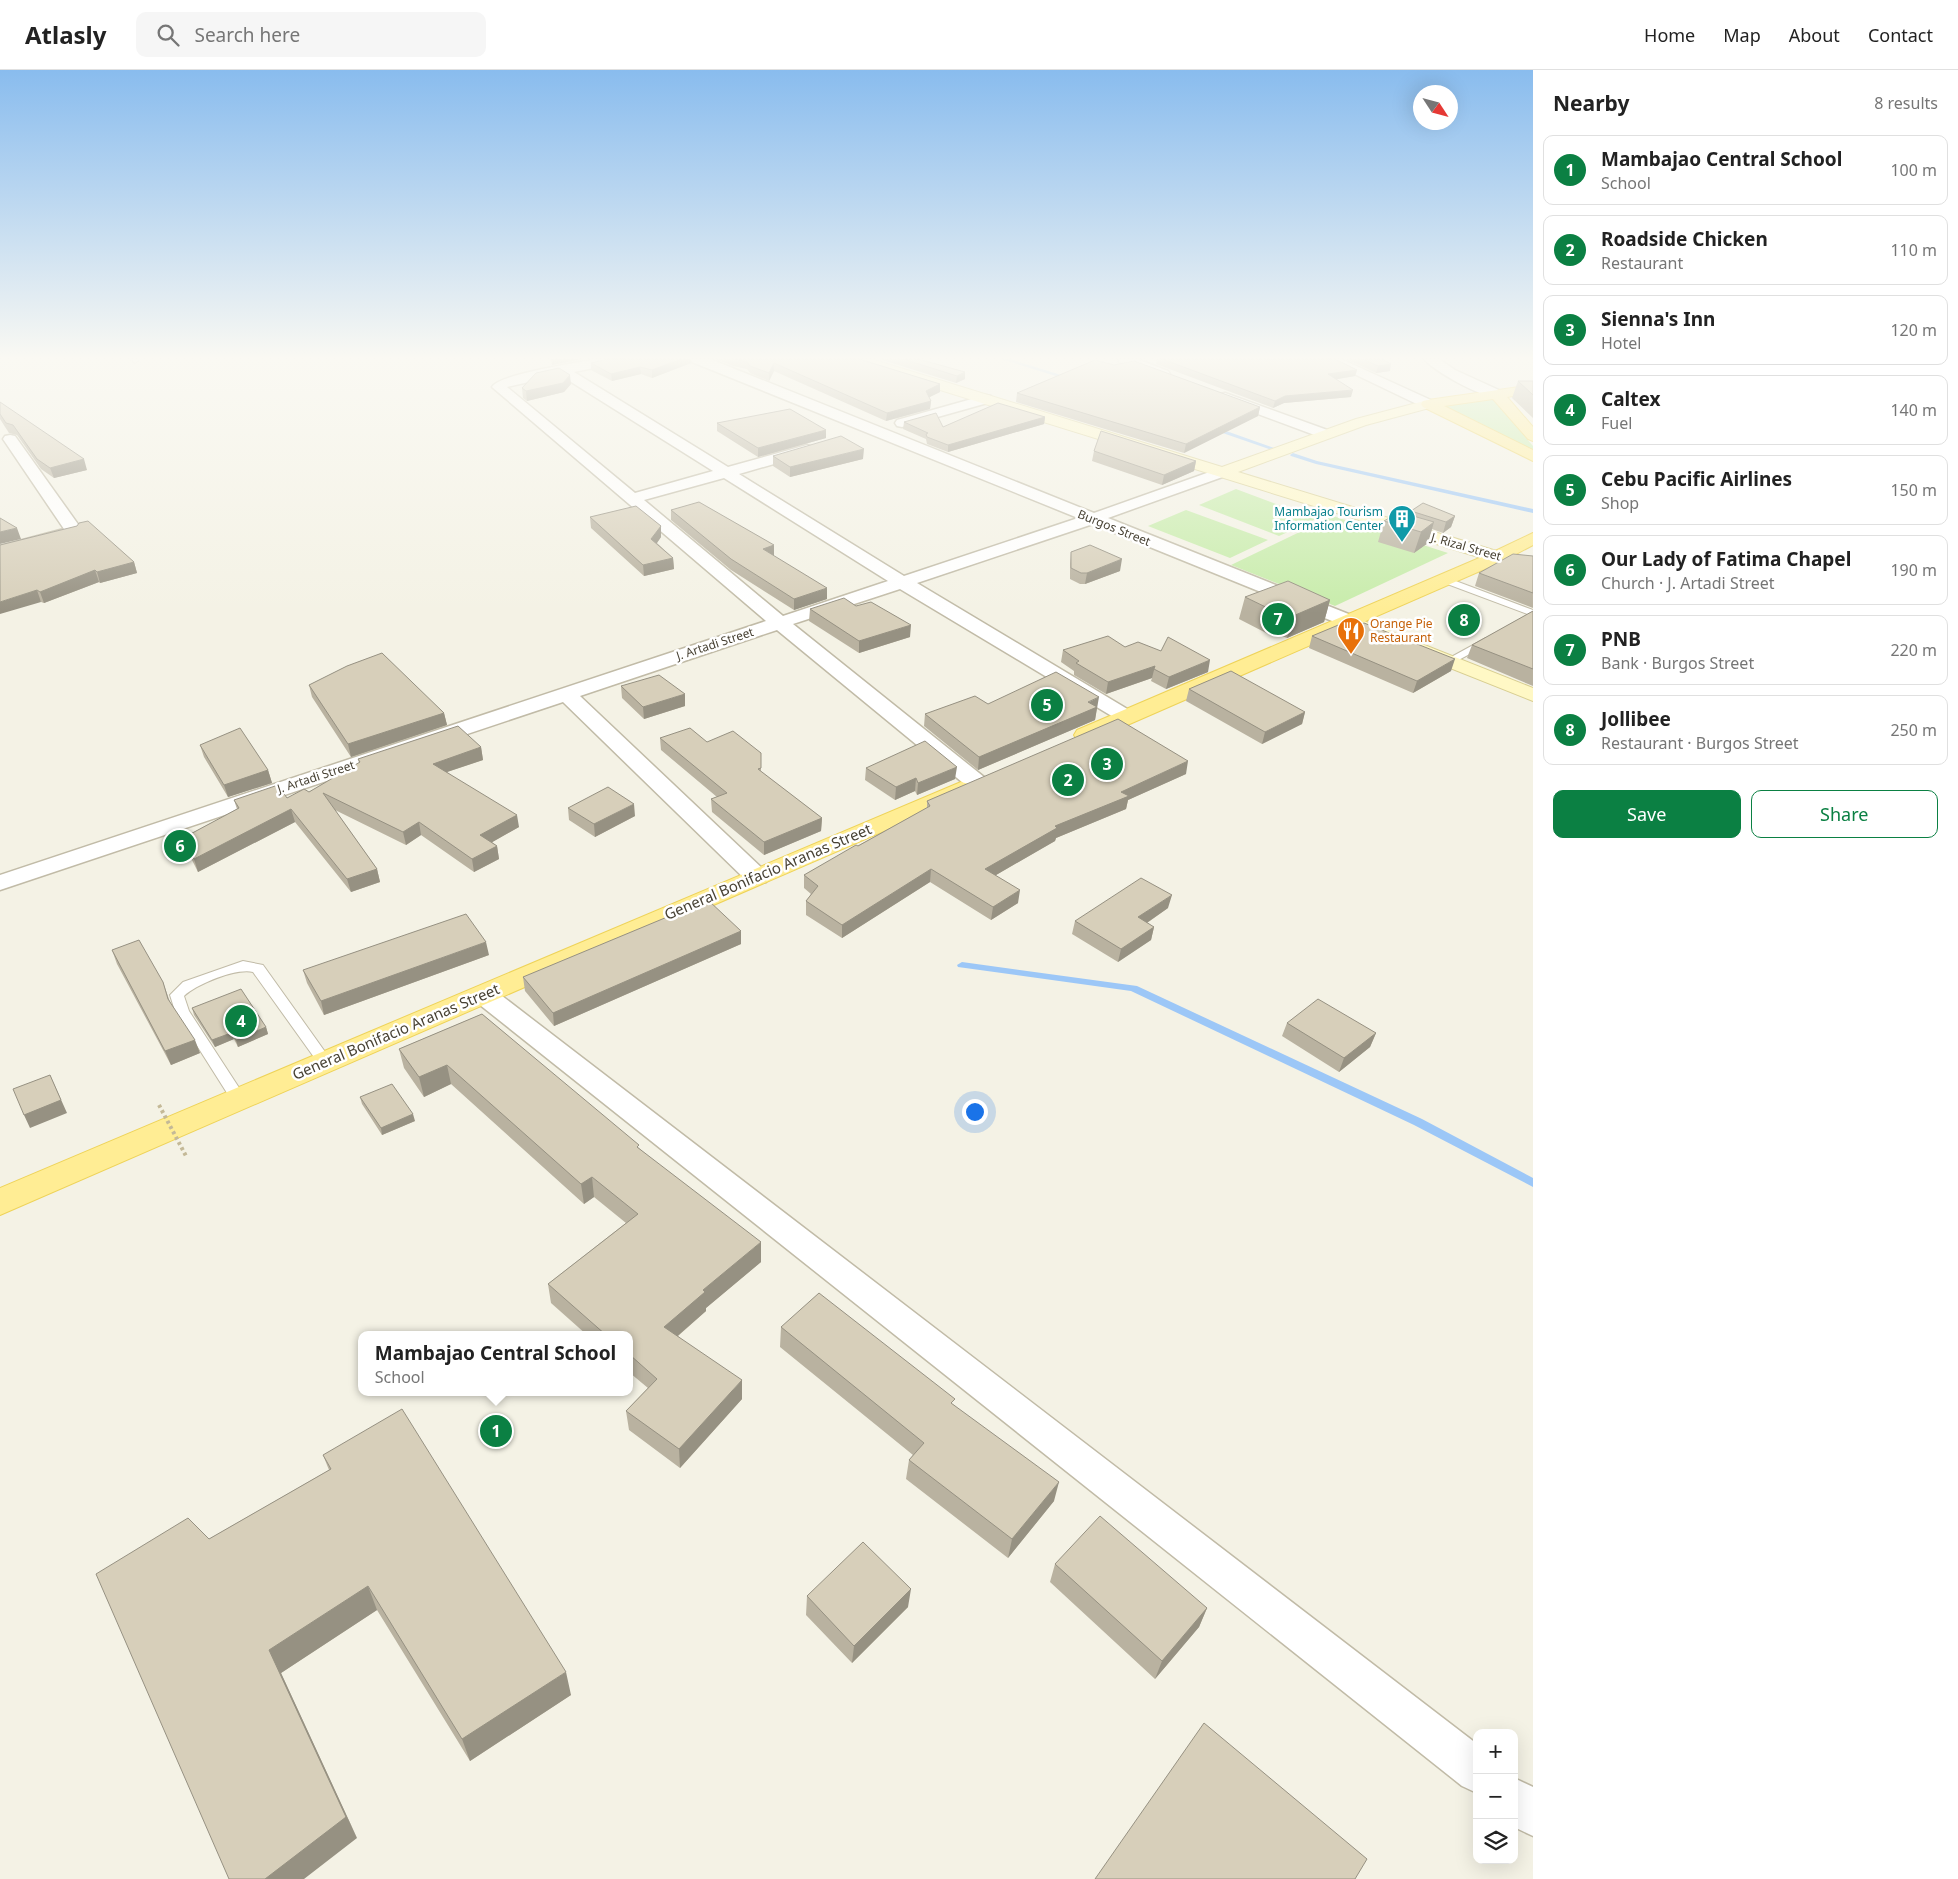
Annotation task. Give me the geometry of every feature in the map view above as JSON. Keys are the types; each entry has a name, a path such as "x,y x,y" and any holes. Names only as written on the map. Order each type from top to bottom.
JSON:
{"main road":[{"name":"J. Rizal Street","path":"1129,443 1497,557 1533,563"},
{"name":"J. Artadi Street","path":"1223,472 1300,443"},
{"path":"1508,443 1533,456"},
{"path":"1065,744 1445,580 1497,557 1533,538"},
{"name":"Burgos Street","path":"1349,621 1533,695"},
{"name":"General Bonifacio Aranas Street","path":"0,1202 985,778"}],"street":[{"path":"0,551 74,530 13,443"},
{"path":"564,443 780,623 985,778"},
{"path":"680,443 902,582 1127,717"},
{"name":"Burgos Street","path":"905,443 1349,621"},
{"path":"631,499 818,446"},
{"name":"J. Artadi Street","path":"0,883 1091,519 1223,472"},
{"path":"566,694 757,877"},
{"path":"484,995 1473,1767"},
{"path":"1518,1803 1533,1814"}],"lane":[{"path":"1445,580 1530,616"},
{"path":"1449,661 1500,634"},
{"path":"239,1100 182,1011 177,995 188,985 243,965 258,968 326,1063"}],"path":[{"path":"159,1105 186,1156"}],"green space":[{"path":"1516,443 1531,443 1533,452"},
{"path":"1236,489 1316,519 1279,536 1199,505"},
{"path":"1186,510 1268,540 1230,558 1148,526"},
{"path":"1333,516 1448,553 1335,606 1231,565"}],"building":[{"path":"26,443 61,443 84,459 50,468 37,459"},
{"path":"750,443 775,443 758,448"},
{"path":"816,443 854,443 864,449 790,467 773,456"},
{"path":"1097,443 1140,443 1196,461 1164,475 1094,451"},
{"path":"699,502 774,545 763,549 827,588 794,599 731,559 671,510"},
{"path":"1423,503 1455,516 1446,522 1411,511"},
{"path":"636,506 661,526 651,539 673,558 643,565 590,517"},
{"path":"1399,512 1434,522 1421,532 1384,521"},
{"path":"0,518 17,528 0,532"},
{"path":"88,521 134,562 97,572 95,570 40,592 37,590 0,602 0,545 77,526 79,523"},
{"path":"1090,545 1122,559 1087,573 1081,573 1071,568 1071,552"},
{"path":"1513,554 1533,556 1533,593 1479,573"},
{"path":"1288,581 1330,600 1293,616 1283,611 1278,613 1245,597"},
{"path":"844,598 856,606 871,602 911,625 859,641 810,609"},
{"path":"1533,611 1533,669 1472,645"},
{"path":"1348,621 1358,625 1364,623 1455,659 1417,681 1312,636"},
{"path":"1108,636 1125,647 1138,642 1161,651 1168,637 1210,660 1169,677 1154,669 1155,666 1108,682 1076,663 1079,661 1063,650"},
{"path":"382,653 444,713 348,744 309,685 347,666"},
{"path":"1231,671 1305,712 1265,732 1189,689"},
{"path":"1056,672 1099,697 1088,702 1097,707 979,757 925,714 975,696 988,704"},
{"path":"659,675 685,694 643,707 621,686"},
{"path":"1118,719 1188,761 1121,792 1129,796 1055,826 1057,828 985,869 1020,890 993,907 931,869 842,925 806,901 818,886 804,875 930,806 927,801"},
{"path":"458,726 481,747 433,764 517,815 480,835 497,846 472,859 419,822 403,832 323,793 377,869 347,879 291,809 194,859 183,838 239,808 234,800 278,785 287,798 304,789 309,792 360,762 358,759"},
{"path":"240,728 268,770 224,785 200,745"},
{"path":"690,728 707,742 733,731 761,753 761,768 758,769 822,818 764,842 711,799 727,793 660,738"},
{"path":"925,741 957,767 918,783 916,778 896,787 866,768"},
{"path":"608,787 634,804 594,824 568,808"},
{"path":"1141,878 1172,895 1138,917 1154,927 1121,949 1075,921"},
{"path":"708,900 741,931 553,1013 523,977"},
{"path":"466,914 486,942 321,1001 303,970"},
{"path":"139,940 163,982 168,999 195,1040 165,1051 112,950"},
{"path":"241,989 266,1027 236,1040 231,1033 212,1040 192,1008"},
{"path":"1318,999 1376,1033 1344,1058 1287,1023"},
{"path":"482,1014 639,1145 637,1147 761,1242 703,1290 705,1292 664,1327 742,1380 679,1449 626,1411 657,1379 633,1358 633,1331 601,1331 548,1284 638,1214 592,1177 581,1184 447,1065 419,1077 399,1049"},
{"path":"50,1075 61,1100 24,1115 13,1089"},
{"path":"392,1084 413,1114 381,1128 360,1097"},
{"path":"819,1293 955,1399 951,1403 1059,1482 1012,1539 909,1460 924,1443 781,1327"},
{"path":"402,1409 566,1672 462,1739 368,1586 269,1650 346,1817 265,1879 229,1879 96,1574 188,1518 209,1539 331,1469 323,1455"},
{"path":"1100,1516 1207,1608 1162,1661 1055,1564"},
{"path":"863,1542 911,1589 854,1646 807,1596"},
{"path":"1204,1723 1367,1859 1355,1879 1095,1879"}],"waterway":[{"path":"1258,443 1271,448"},
{"path":"1293,455 1316,462 1533,511"},
{"path":"962,965 1133,988 1418,1122 1533,1183"}],"place":[{"name":"Mambajao Tourism Information Center","path":"1402,543"},
{"name":"PNB","path":"1278,619"},
{"name":"Jollibee","path":"1464,620"},
{"name":"Orange Pie Restaurant","path":"1351,655"},
{"name":"Cebu Pacific Airlines","path":"1047,705"},
{"name":"Sienna's Inn","path":"1107,764"},
{"name":"Roadside Chicken","path":"1068,780"},
{"name":"Our Lady of Fatima Chapel","path":"180,846"},
{"name":"Caltex","path":"241,1021"},
{"name":"Mambajao Central School","path":"496,1431"}]}
